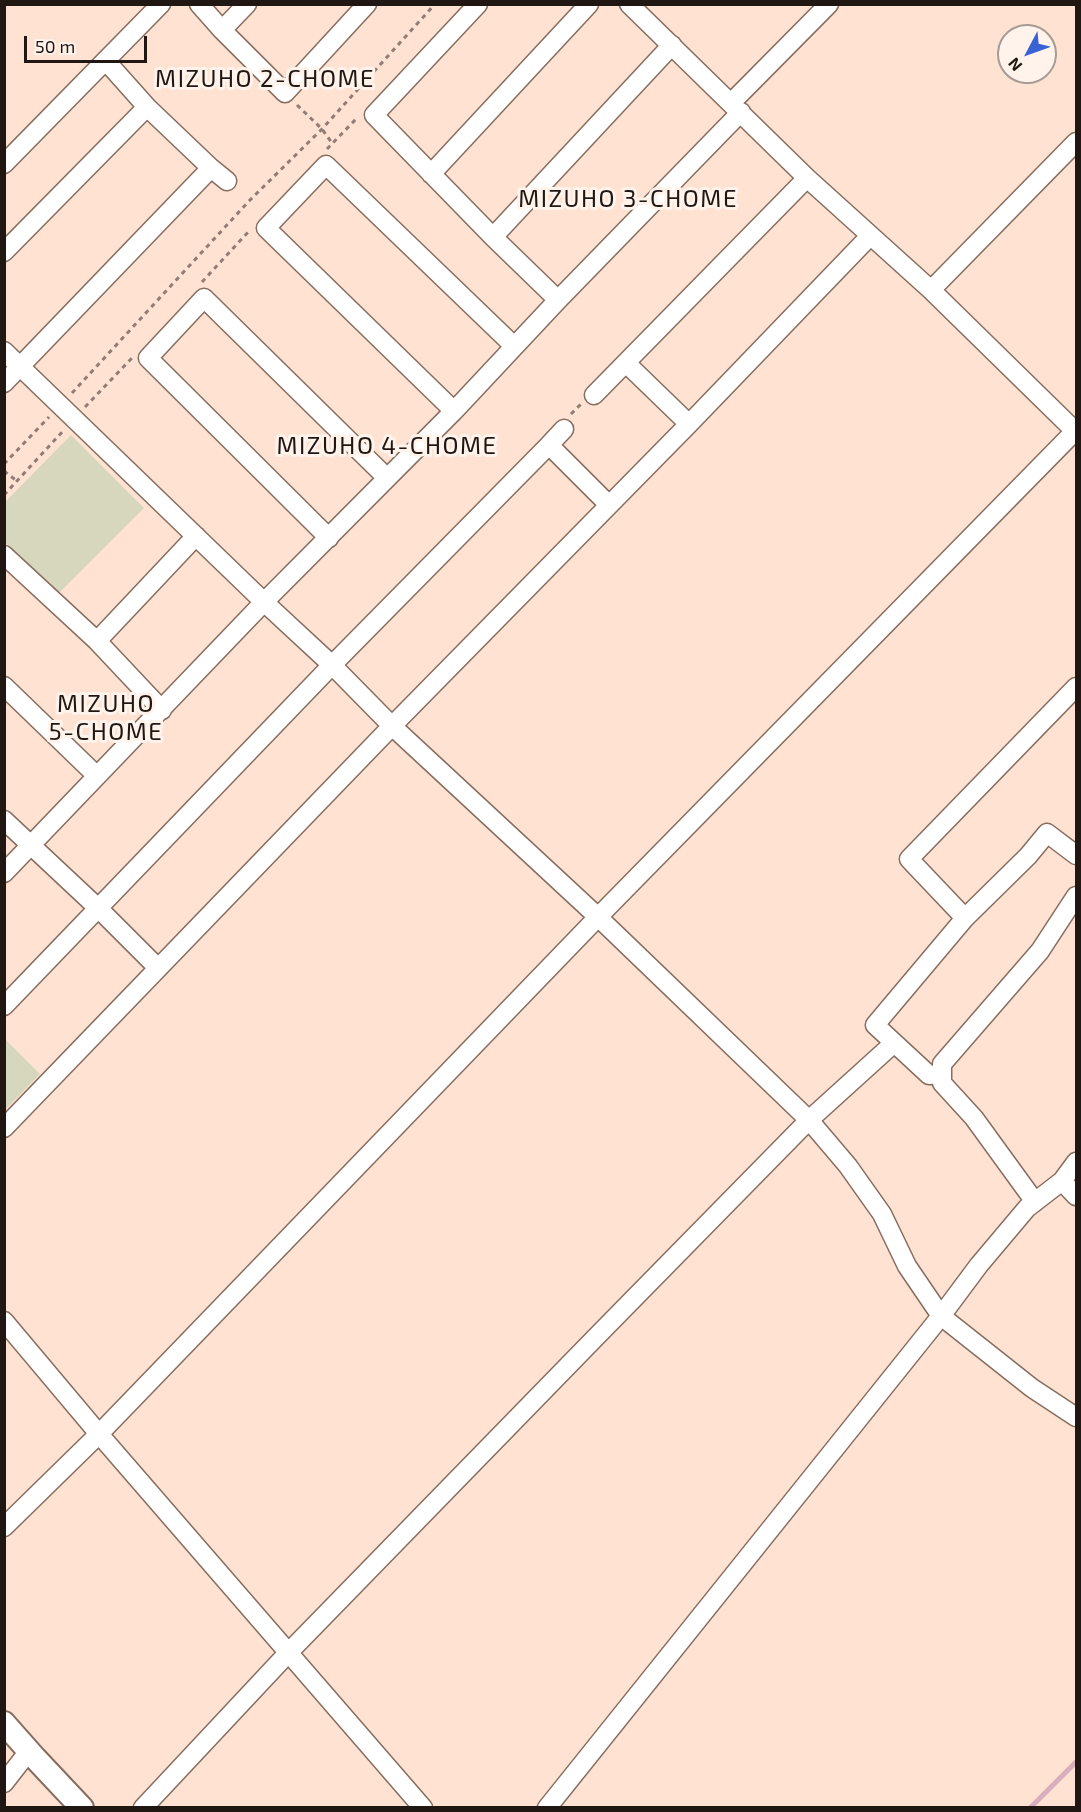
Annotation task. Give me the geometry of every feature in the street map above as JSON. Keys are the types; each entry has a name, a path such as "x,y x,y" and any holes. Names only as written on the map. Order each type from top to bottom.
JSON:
{"main road":[{"path":"4,1723 82,1808"}],"street":[{"path":"4,164 161,4"},
{"path":"199,4 285,93 367,4"},
{"path":"222,30 247,4"},
{"path":"478,4 374,115 558,300"},
{"path":"431,174 589,4"},
{"path":"4,1527 99,1434 598,917 1076,432 931,290 807,178 629,4"},
{"path":"4,873 264,602 454,411 829,4"},
{"path":"493,237 672,45"},
{"path":"106,61 147,107 227,181"},
{"path":"4,252 147,107"},
{"path":"931,290 1077,142"},
{"path":"454,411 266,228 326,165 514,346"},
{"path":"4,382 212,168"},
{"path":"594,395 807,178"},
{"path":"4,1128 870,236"},
{"path":"329,538 148,358 204,298 387,478"},
{"path":"4,351 264,602 333,665 392,726 598,917 809,1120 848,1166 882,1214 907,1266 941,1316 1032,1388 1077,1417"},
{"path":"626,363 689,424"},
{"path":"4,1006 564,429"},
{"path":"549,445 609,505"},
{"path":"97,641 196,536"},
{"path":"4,555 97,641 162,710"},
{"path":"4,686 97,776"},
{"path":"965,918 909,859 1077,687"},
{"path":"4,820 158,968"},
{"path":"942,1074 929,1075 875,1025 965,918 1028,856 1047,833 1077,855"},
{"path":"1035,1202 974,1118 942,1083 942,1064 1040,951 1077,896"},
{"path":"143,1808 288,1652 809,1120 894,1043"},
{"path":"547,1808 941,1316 979,1265 1027,1208 1062,1181 1077,1162"},
{"path":"1062,1181 1077,1196"},
{"path":"4,1321 423,1808"},
{"path":"4,1784 29,1751"}],"path":[{"path":"4,464 250,200 322,129 435,4"},
{"path":"285,93 322,129 332,143"},
{"path":"326,150 361,114"},
{"path":"200,284 255,225"},
{"path":"4,495 137,352"},
{"path":"564,429 567,419 586,399 594,395"},
{"path":"4,471 17,481"}],"green space":[{"path":"71,435 144,508 57,595 5,542 4,503"},
{"path":"5,1039 40,1074 4,1110"}],"waterway":[{"path":"1030,1808 1076,1762"}],"district":[{"name":"MIZUHO 2-CHOME","path":"265,79"},
{"name":"MIZUHO 3-CHOME","path":"628,199"},
{"name":"MIZUHO 4-CHOME","path":"387,446"},
{"name":"MIZUHO 5-CHOME","path":"106,718"}]}
